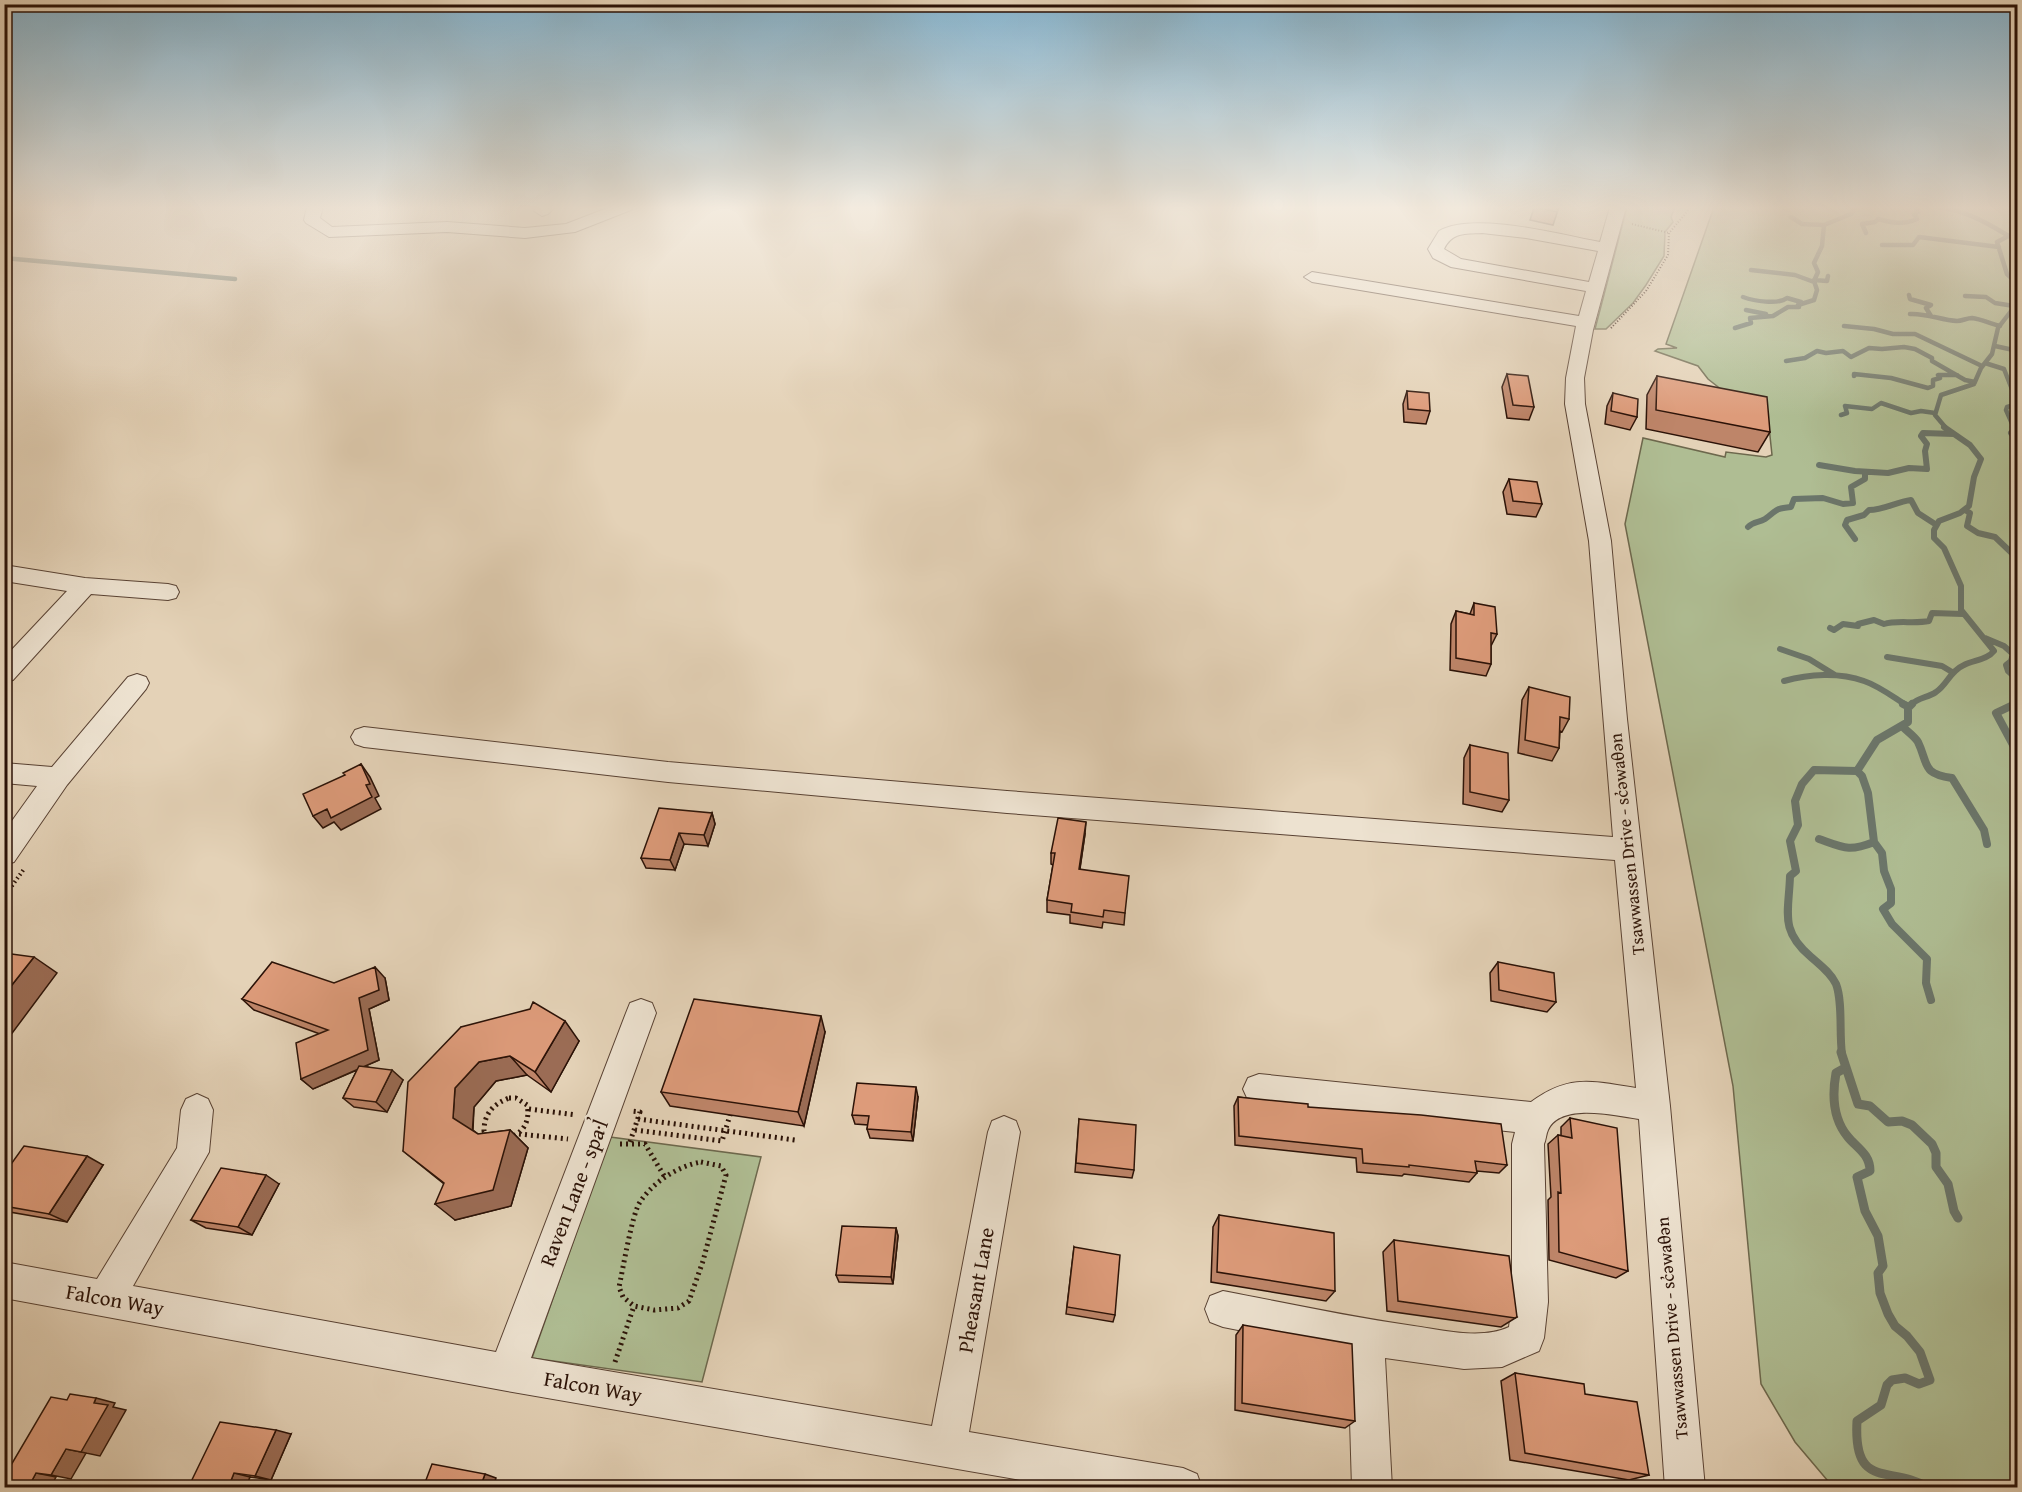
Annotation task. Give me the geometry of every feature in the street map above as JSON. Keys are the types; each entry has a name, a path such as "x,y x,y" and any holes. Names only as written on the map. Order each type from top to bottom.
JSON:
{"street":[{"path":"1312,277 1598,325"},
{"path":"1532,277 1595,288"},
{"name":"Tsawwassen Drive - sc̓əwaθən","path":"1598,277 1595,288 1598,325 1575,378 1575,404 1600,541 1614,719 1654,1106 1685,1488"},
{"path":"4,573 85,586 168,592"},
{"path":"4,674 85,586"},
{"path":"4,854 58,778 137,683"},
{"path":"364,737 691,775 1629,850"},
{"path":"4,773 58,778"},
{"name":"Raven Lane - spa·l̓","path":"507,1372 641,1013"},
{"path":"1259,1089 1535,1118"},
{"path":"1223,1309 1366,1337 1464,1351 1502,1349 1526,1338 1530,1302 1528,1144 1535,1118 1560,1100 1592,1097 1654,1106"},
{"path":"106,1298 194,1152 197,1110"},
{"name":"Pheasant Lane","path":"947,1448 1004,1132"},
{"name":"Falcon Way","path":"4,1280 507,1372 1183,1488"},
{"path":"1366,1337 1372,1488"}],"path":[{"path":"1598,325 1636,304 1655,277"},
{"path":"509,1098 522,1100 529,1109 530,1118 519,1134 508,1141 493,1140 484,1131 485,1117 495,1105 509,1098"},
{"path":"529,1109 584,1116"},
{"path":"635,1130 722,1140 731,1110"},
{"path":"630,1142 638,1119 795,1140"},
{"path":"519,1134 573,1140"},
{"path":"613,1144 630,1142 645,1144 666,1179"},
{"path":"701,1162 722,1166 726,1175 703,1261 689,1301 678,1308 667,1311 634,1306 623,1297 619,1287 639,1203 646,1193 690,1163 701,1162"},
{"path":"622,1341 634,1306"}],"green space":[{"path":"1609,277 1651,277 1633,303 1606,329 1595,329"},
{"path":"1690,277 2017,277 2017,1487 1833,1487 1795,1442 1761,1384 1733,1086 1625,524 1643,438 1725,457 1726,452 1766,457 1772,455 1769,427 1708,379 1698,366 1655,351 1677,348 1666,344"},
{"path":"610,1137 761,1157 702,1382 532,1358"}],"building":[{"path":"1507,374 1528,376 1534,407 1513,405"},
{"path":"1657,376 1767,397 1770,432 1656,410"},
{"path":"1407,391 1429,393 1430,411 1408,409"},
{"path":"1613,393 1638,399 1637,417 1611,411"},
{"path":"1509,479 1537,482 1542,504 1513,501"},
{"path":"1474,603 1495,607 1497,634 1491,633 1491,664 1456,658 1456,611 1474,615"},
{"path":"1529,687 1570,697 1569,719 1560,717 1559,748 1525,740"},
{"path":"1470,745 1508,753 1509,800 1470,792"},
{"path":"361,764 370,784 366,785 372,797 331,818 327,809 313,816 303,794 345,775 343,773"},
{"path":"659,808 712,813 704,835 679,833 670,860 641,858"},
{"path":"1058,818 1086,822 1079,869 1129,876 1125,913 1104,910 1103,917 1071,912 1072,904 1047,900 1055,853 1051,853"},
{"path":"4,953 34,957 4,995"},
{"path":"272,962 334,983 375,967 379,990 359,998 368,1050 301,1079 296,1043 328,1030 242,999"},
{"path":"1498,962 1554,973 1556,1002 1499,990"},
{"path":"694,999 821,1016 798,1112 661,1092"},
{"path":"533,1002 565,1021 535,1072 510,1056 479,1062 455,1088 453,1118 478,1134 510,1130 493,1190 435,1204 444,1183 403,1151 408,1082 461,1027 530,1009"},
{"path":"359,1066 392,1070 376,1102 343,1098"},
{"path":"857,1083 916,1087 911,1132 867,1129 869,1116 852,1115"},
{"path":"1238,1097 1308,1104 1308,1107 1421,1115 1501,1124 1507,1165 1475,1161 1477,1173 1409,1165 1409,1167 1363,1163 1362,1149 1239,1136"},
{"path":"1570,1118 1617,1128 1628,1271 1559,1252 1558,1192 1561,1193 1558,1135 1572,1138"},
{"path":"1079,1119 1136,1125 1134,1170 1076,1163"},
{"path":"24,1146 87,1156 49,1214 4,1206 4,1174"},
{"path":"221,1168 266,1175 238,1227 191,1220"},
{"path":"1219,1215 1334,1233 1335,1291 1217,1272"},
{"path":"842,1226 896,1228 891,1277 836,1275"},
{"path":"1394,1240 1509,1256 1517,1317 1398,1301"},
{"path":"1074,1247 1120,1255 1115,1315 1067,1307"},
{"path":"1243,1325 1352,1344 1355,1421 1242,1403"},
{"path":"1515,1373 1584,1384 1585,1394 1637,1402 1649,1475 1525,1453"},
{"path":"70,1394 96,1398 94,1403 108,1405 81,1452 66,1449 51,1475 36,1473 28,1488 4,1488 4,1477 51,1397 67,1400"},
{"path":"220,1422 276,1430 255,1476 234,1473 228,1488 188,1488"},
{"path":"432,1464 485,1474 480,1488 423,1488"}],"waterway":[{"path":"209,277 235,279"},
{"path":"1799,277 1814,282"},
{"path":"1814,280 1827,281 1828,277"},
{"path":"2010,277 2018,284"},
{"path":"1735,328 1751,323 1750,318 1773,316 1788,307 1799,307 1798,305 1814,300 1817,290 1814,280"},
{"path":"1909,295 1910,299 1931,305 1926,308 1931,316"},
{"path":"1965,296 1986,297 1995,303 2014,306"},
{"path":"1743,297 1772,302 1787,298 1801,302"},
{"path":"2000,326 2018,302"},
{"path":"1746,310 1766,314"},
{"path":"1910,314 1957,321 1972,318 2000,326"},
{"path":"1844,326 1874,329 1893,334 1915,334 1982,366"},
{"path":"1975,382 1981,368 1992,354 2000,326"},
{"path":"1995,346 2018,351"},
{"path":"1786,361 1805,358 1817,351 1826,353 1843,351 1851,357 1869,348 1904,347 1915,349 1932,358 1932,361 1956,375"},
{"path":"1985,363 2004,369 2013,392 2018,396"},
{"path":"1854,376 1854,374 1891,378 1928,388 1933,386 1933,380 1940,378 1938,375 1956,375"},
{"path":"1956,375 1975,382"},
{"path":"1946,428 1935,415 1941,395 1975,382"},
{"path":"1841,415 1847,413 1845,406 1872,409 1881,403 1911,413 1921,411 1935,413"},
{"path":"2014,428 2006,410 2007,407 2018,404"},
{"path":"1911,705 1940,689 1959,668 1984,658 1994,651 1961,610 1961,586 1944,548 1934,538 1934,530 1939,521 1960,513 1969,506 1974,477 1981,459 1970,445 1944,427"},
{"path":"2013,427 2015,430 2011,433 2018,441"},
{"path":"1819,465 1855,471 1888,473 1909,468 1927,469 1925,451 1927,444 1921,436 1923,433 1954,434"},
{"path":"1748,527 1765,519 1778,509 1791,507 1794,499 1823,498 1843,504 1853,503 1851,487 1865,479 1865,472"},
{"path":"1855,539 1845,525 1847,520 1864,515 1869,510 1911,500 1918,513 1935,524"},
{"path":"1965,510 1970,513 1967,526 1978,533 1995,537 2018,559"},
{"path":"1830,628 1834,630 1843,624 1858,626 1858,624 1874,620 1884,624 1924,622 1929,621 1932,613 1963,614"},
{"path":"1985,638 2004,646 2013,654 2011,661 2006,665 2008,671 2018,680"},
{"path":"1780,649 1809,659 1835,675"},
{"path":"1887,657 1942,666 1952,672"},
{"path":"1784,681 1824,675 1844,676 1875,686 1906,705"},
{"path":"2012,705 2018,702"},
{"path":"1903,704 1909,707"},
{"path":"2015,704 1996,713 2018,754"},
{"path":"1857,771 1877,740 1908,722 1909,707"},
{"path":"1904,728 1918,742 1928,767 1935,774 1952,778 1984,830 1987,844"},
{"path":"1842,1054 1836,984 1828,972 1801,947 1790,929 1788,920 1790,876 1796,871 1790,841 1798,825 1795,801 1802,784 1814,770 1857,771"},
{"path":"1857,771 1862,776 1868,793 1874,842"},
{"path":"1819,839 1847,848 1874,842"},
{"path":"1874,842 1882,853 1884,871 1891,889 1891,903 1883,909 1892,924 1927,959 1926,983 1931,1000"},
{"path":"1841,1052 1858,1104 1870,1106 1888,1122 1902,1121 1912,1125 1932,1144 1936,1153 1936,1167 1948,1184 1954,1211 1958,1218"},
{"path":"1845,1068 1836,1073 1835,1106 1843,1130 1868,1160 1870,1171 1857,1177 1865,1211 1878,1236 1883,1266 1878,1273 1880,1293 1895,1326 1920,1352 1930,1380 1919,1384 1905,1378 1892,1380 1887,1385 1881,1405 1857,1421 1857,1443 1861,1458 1868,1467 1877,1472 1915,1481 1929,1488"}]}
